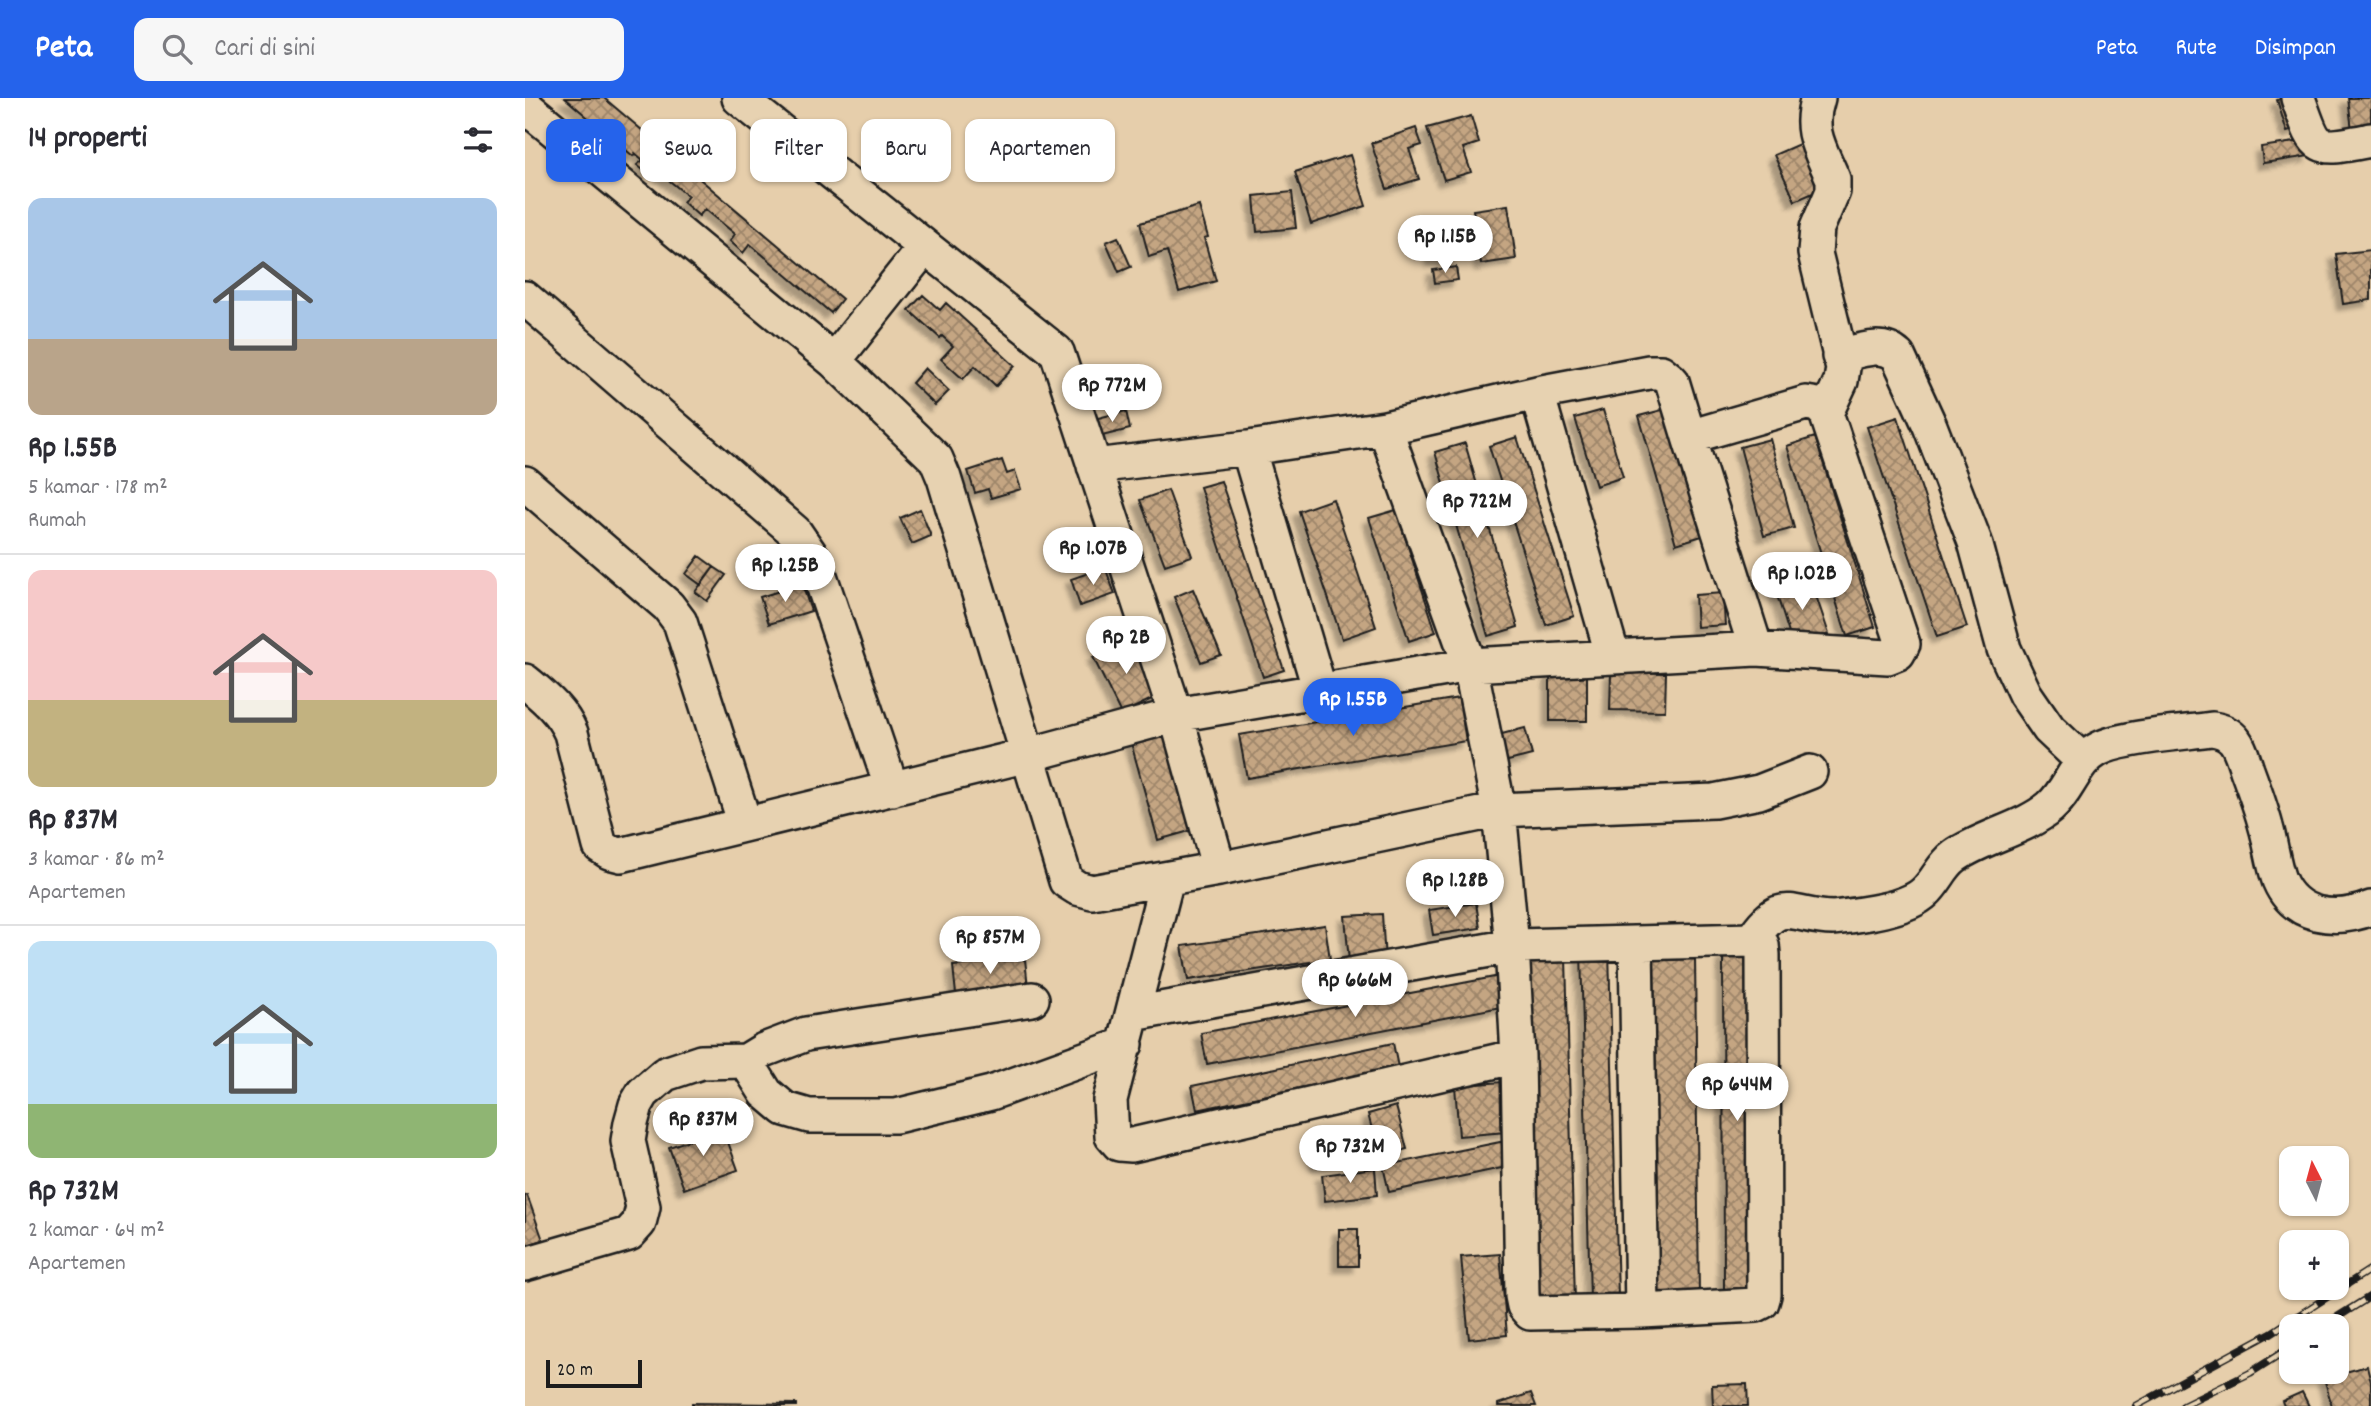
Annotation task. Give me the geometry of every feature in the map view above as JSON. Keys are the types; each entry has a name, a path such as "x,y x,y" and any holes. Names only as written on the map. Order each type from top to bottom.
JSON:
{"street":[{"path":"739,98 1057,352 1176,715 1219,869"},
{"path":"1818,98 1812,126 1833,178 1834,187 1817,228 1815,253 1843,368 1841,381 1826,413"},
{"path":"2298,98 2312,138 2321,144 2335,147 2371,140"},
{"path":"525,106 834,362 936,459 1066,881 1077,888 1092,892 1219,869 1499,810 1714,801 1759,792 1810,772"},
{"path":"834,362 924,248"},
{"path":"525,298 795,532 814,561 893,789"},
{"path":"1839,356 1875,348 1891,350 1898,356 1930,426 1975,542 2004,649 2025,694 2049,729 2083,761"},
{"path":"1094,466 1385,428 1537,393 1661,372 1672,381 1756,649"},
{"path":"1537,393 1613,657"},
{"path":"525,681 558,709 567,723 600,846 608,852 621,855 1028,755 1176,715 1470,665 1756,649 1888,657 1898,653 1903,644 1826,413 1818,405 1806,404 1689,437"},
{"path":"746,1060 766,1093 785,1109 809,1116 896,1116 991,1093 1055,1068 1130,1029 1513,946 1752,940 1762,945 1763,955 1765,1295 1762,1302 1642,1311 1530,1313 1524,1306 1521,1296 1518,1056 1513,946 1499,810 1470,665 1385,428"},
{"path":"1248,448 1319,691"},
{"path":"525,482 668,606 680,622 745,824"},
{"path":"1752,940 1766,919 1779,913 1792,911 1821,918 1853,915 1906,903 1923,894 1955,855 2047,810 2060,798 2083,761 2097,749 2116,743 2212,729 2225,730 2240,749 2267,828 2278,877 2285,892 2298,905 2312,913 2350,915 2371,908"},
{"path":"1167,878 1111,1100 1112,1136 1119,1143 1132,1145 1518,1056"},
{"path":"1636,943 1642,1311"},
{"path":"525,1264 629,1234 639,1223 643,1207 628,1141 636,1105 643,1093 665,1074 701,1062 746,1060 806,1034 1032,999"}],"building":[{"path":"565,98 604,98 640,128 640,157 626,150 626,119 590,119"},
{"path":"2282,98 2301,128 2287,132 2277,100"},
{"path":"2348,98 2371,98 2371,128 2352,130"},
{"path":"1471,116 1479,143 1463,148 1471,172 1444,180 1427,128"},
{"path":"1416,128 1422,145 1409,149 1419,179 1387,189 1371,143"},
{"path":"2308,140 2310,156 2263,163 2261,147"},
{"path":"1799,144 1820,190 1795,201 1774,155"},
{"path":"1350,155 1366,206 1311,224 1295,172"},
{"path":"671,182 703,182 842,299 831,313 750,244 743,253 730,241 735,234 705,209 699,216 683,202 688,196"},
{"path":"1292,192 1296,228 1257,232 1254,196"},
{"path":"1508,205 1516,259 1481,264 1473,210"},
{"path":"1199,206 1208,237 1204,238 1216,281 1179,292 1167,251 1149,257 1140,223"},
{"path":"1118,237 1131,267 1119,272 1106,242"},
{"path":"1458,247 1458,259 1432,260 1432,248"},
{"path":"2371,250 2371,300 2343,304 2336,254"},
{"path":"1456,267 1458,280 1435,283 1433,270"},
{"path":"923,295 940,310 946,303 1015,366 996,386 975,366 963,379 941,359 953,346 909,310"},
{"path":"925,368 949,391 935,405 912,383"},
{"path":"1666,409 1702,536 1676,544 1639,416"},
{"path":"1603,410 1623,477 1596,486 1575,418"},
{"path":"1126,411 1130,429 1098,437 1094,419"},
{"path":"1898,417 1967,627 1937,637 1867,427"},
{"path":"1517,437 1574,616 1546,625 1489,446"},
{"path":"1815,437 1875,627 1847,636 1787,446"},
{"path":"1770,439 1794,528 1764,536 1740,447"},
{"path":"1465,443 1518,627 1488,636 1435,452"},
{"path":"1002,460 1007,474 1015,471 1021,489 991,498 988,489 975,493 968,471"},
{"path":"1221,481 1284,670 1263,677 1200,487"},
{"path":"1168,490 1192,556 1165,565 1140,500"},
{"path":"1333,499 1376,627 1342,639 1299,511"},
{"path":"920,509 931,536 912,544 900,518"},
{"path":"1396,510 1436,632 1409,641 1369,518"},
{"path":"699,556 714,567 701,585 686,574"},
{"path":"714,567 726,575 707,601 695,592"},
{"path":"1105,567 1115,594 1080,606 1071,579"},
{"path":"1810,578 1829,634 1793,646 1775,589"},
{"path":"802,584 811,611 769,624 760,597"},
{"path":"1193,589 1221,655 1201,662 1174,597"},
{"path":"1723,593 1725,625 1697,627 1695,595"},
{"path":"1132,638 1160,695 1121,714 1093,657"},
{"path":"1611,672 1666,673 1665,711 1610,710"},
{"path":"1550,673 1587,673 1587,721 1550,721"},
{"path":"1459,698 1466,741 1247,778 1239,735"},
{"path":"1163,721 1193,830 1158,840 1128,732"},
{"path":"1525,728 1532,755 1504,762 1498,735"},
{"path":"1476,903 1480,928 1433,935 1429,910"},
{"path":"1382,914 1385,960 1349,962 1345,916"},
{"path":"1325,925 1330,959 1188,980 1182,946"},
{"path":"1609,949 1618,1298 1590,1299 1581,950"},
{"path":"1723,955 1750,955 1750,1294 1724,1294"},
{"path":"1530,957 1566,957 1575,1301 1539,1302"},
{"path":"1654,958 1695,958 1699,1296 1658,1296"},
{"path":"1025,959 1028,987 956,994 953,966"},
{"path":"1505,975 1511,1005 1207,1064 1201,1033"},
{"path":"1393,1043 1398,1067 1197,1110 1192,1086"},
{"path":"1502,1082 1506,1132 1459,1136 1455,1086"},
{"path":"1396,1106 1407,1149 1379,1156 1368,1114"},
{"path":"723,1128 738,1170 684,1189 669,1147"},
{"path":"1363,1130 1367,1155 1317,1164 1312,1139"},
{"path":"1505,1141 1511,1166 1389,1192 1383,1166"},
{"path":"1375,1168 1377,1195 1325,1201 1322,1175"},
{"path":"525,1195 543,1240 525,1246"},
{"path":"1339,1229 1358,1229 1358,1266 1339,1266"},
{"path":"1500,1254 1507,1335 1469,1339 1461,1257"},
{"path":"2367,1366 2371,1381 2371,1406 2332,1406 2326,1384 2349,1384 2349,1371"},
{"path":"1747,1384 1748,1406 1713,1406 1712,1385"},
{"path":"2302,1392 2309,1406 2284,1406 2282,1401"},
{"path":"1531,1393 1536,1406 1498,1406 1498,1404"},
{"path":"692,1403 796,1404 796,1406 692,1406"}],"railway":[{"path":"2136,1406 2271,1333 2371,1269"},
{"path":"2342,1314 2371,1296"},
{"path":"2183,1406 2250,1373 2279,1355"}]}
